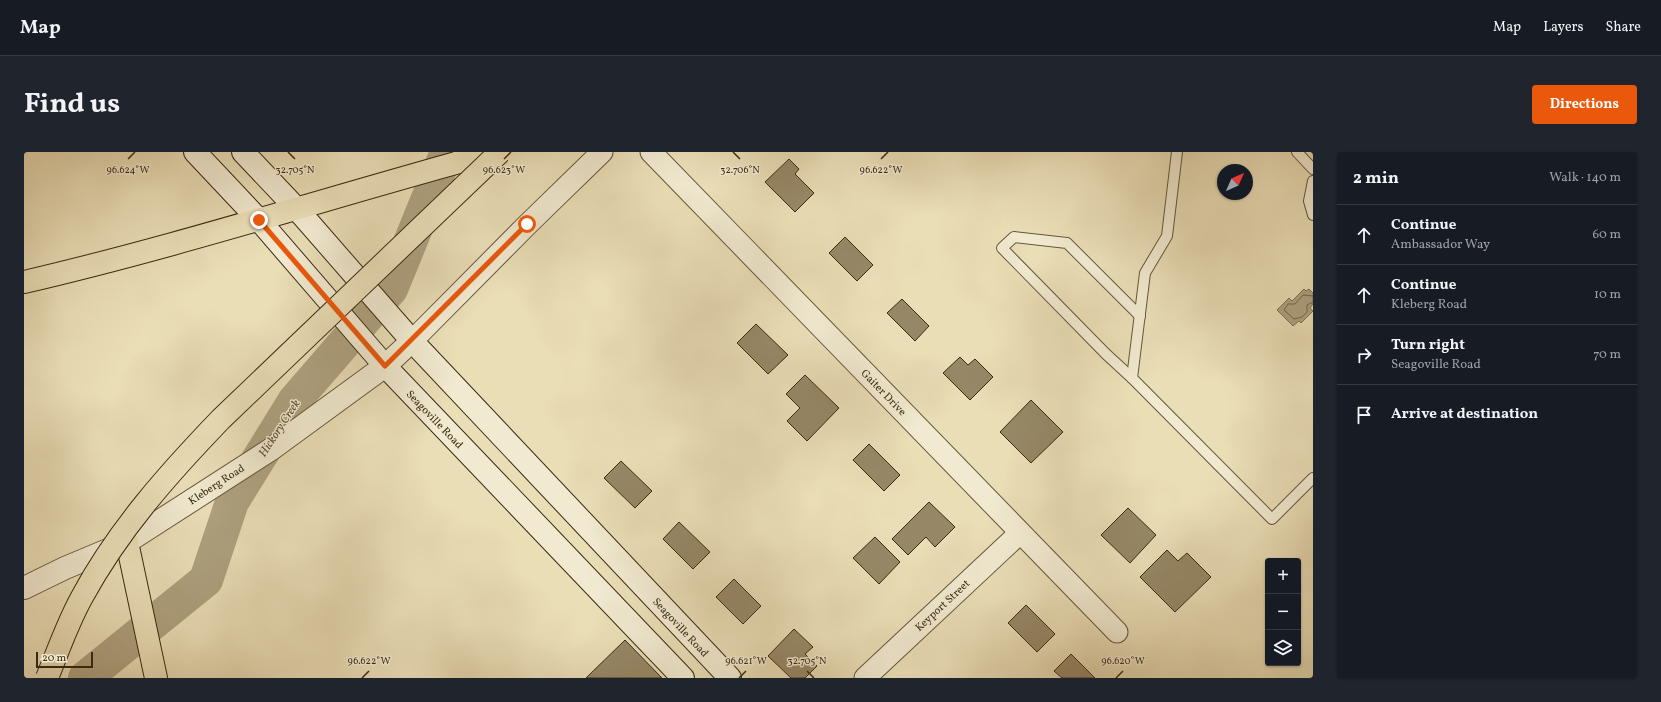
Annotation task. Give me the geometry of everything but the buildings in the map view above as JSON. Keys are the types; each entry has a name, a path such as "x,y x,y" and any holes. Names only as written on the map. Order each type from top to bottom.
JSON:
{"highway":[{"path":"24,282 108,262 259,220 296,208 456,163 484,152"},
{"path":"47,678 82,597 112,547 145,503 182,460 221,419 500,152"},
{"path":"127,542 156,678"}],"main road":[{"name":"Seagoville Road","path":"195,152 259,220 385,366 683,678"},
{"name":"Seagoville Road","path":"242,152 296,208 412,341 730,678"},
{"name":"Kleberg Road","path":"24,588 65,568 127,542 270,450 385,366 412,341"},
{"path":"642,635 666,611"}],"street":[{"path":"412,341 527,224 602,152"},
{"name":"Gaiter Drive","path":"652,152 1117,632"},
{"name":"Keyport Street","path":"865,678 1020,533"}],"lane":[{"path":"1132,378 1145,273 1167,236 1177,152"},
{"path":"1297,152 1313,169"},
{"path":"1313,180 1309,201 1313,215"},
{"path":"1140,316 1067,243 1014,237 1002,248 1272,519 1313,478"}],"water":[{"path":"1304,289 1306,291 1309,289 1313,293 1313,304 1310,308 1313,311 1301,323 1299,321 1293,326 1277,310 1289,298 1292,301"}],"waterway":[{"name":"Hickory Creek","path":"85,678 206,580 232,502 295,400 391,289 447,152"}],"route":[{"path":"259,220 385,366 412,341 527,224"}]}
